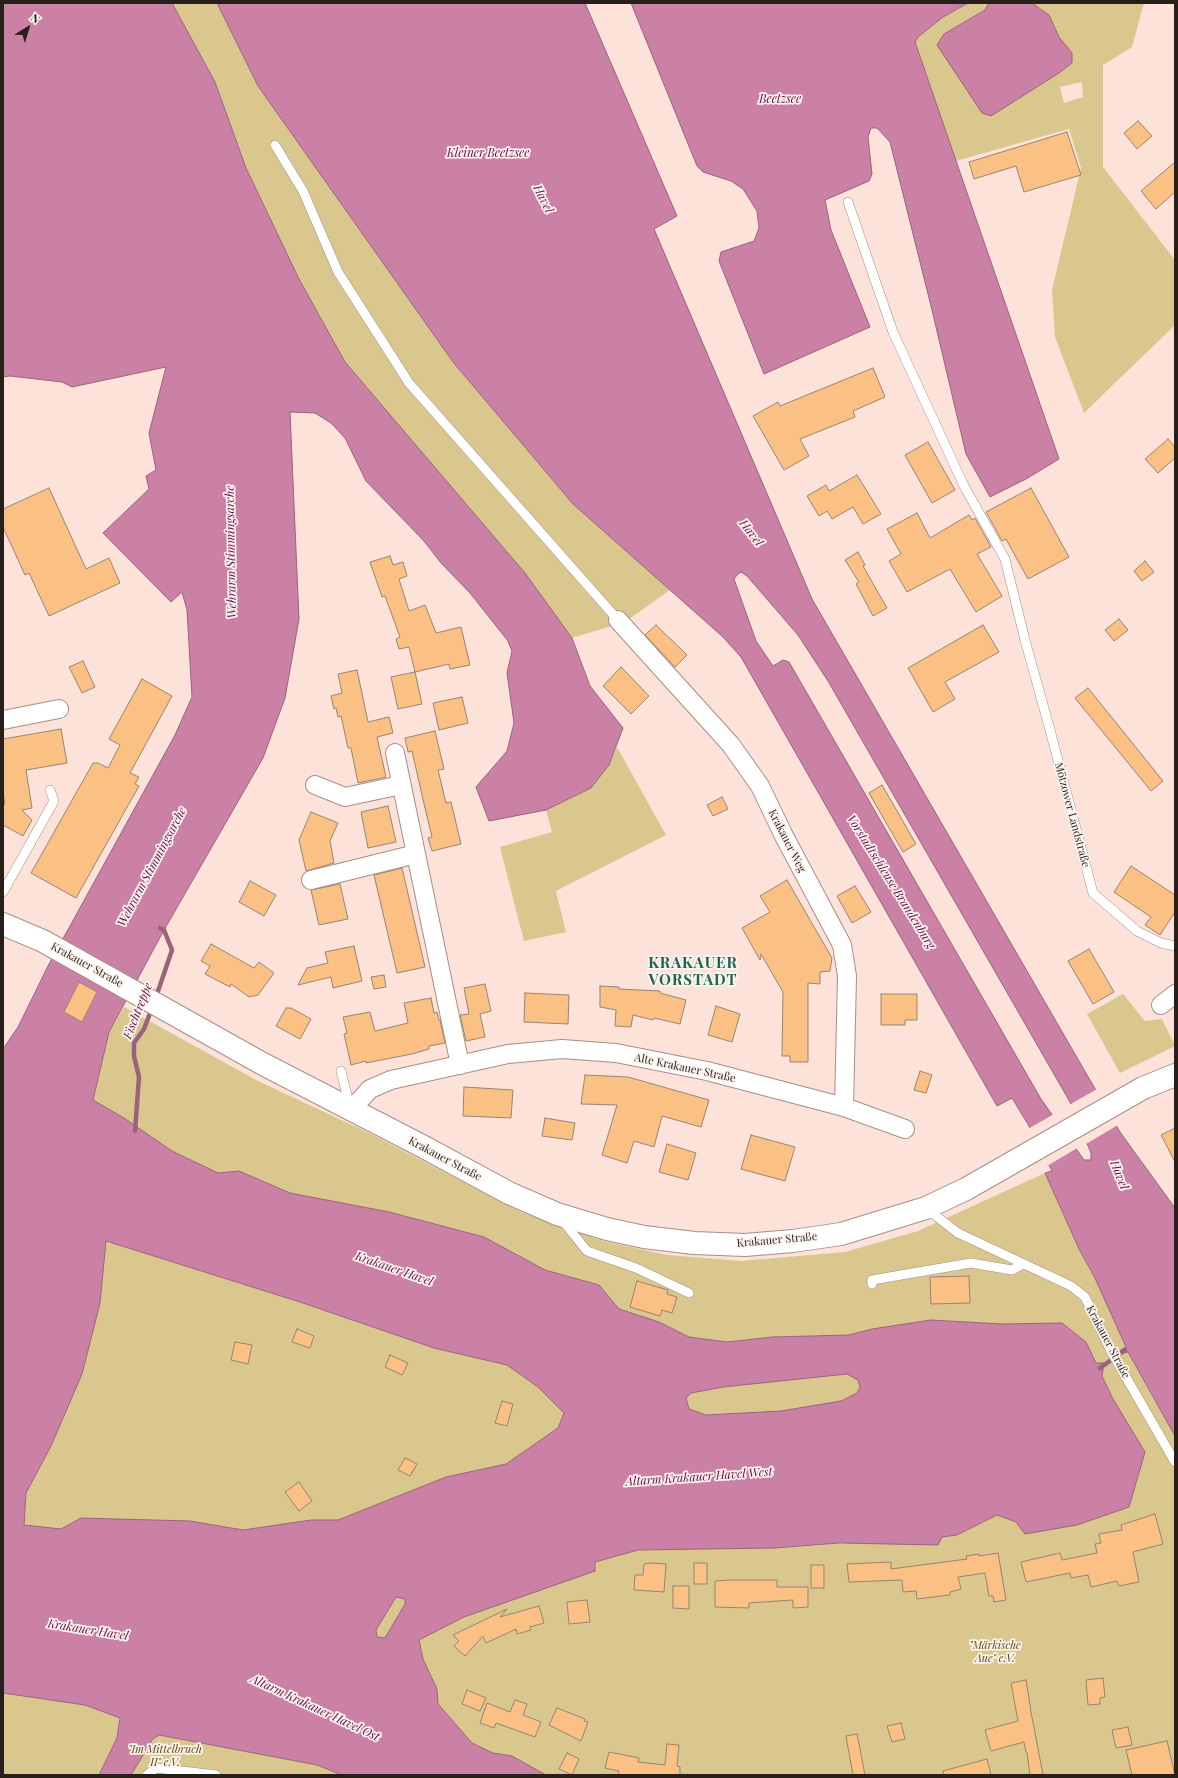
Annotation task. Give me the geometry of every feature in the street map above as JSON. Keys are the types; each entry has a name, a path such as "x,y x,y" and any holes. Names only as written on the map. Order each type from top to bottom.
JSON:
{"main road":[{"name":"Krakauer Straße","path":"3,924 43,941 263,1064 350,1111 422,1146 509,1193 557,1214 644,1237 694,1243 745,1245 793,1241 841,1234 926,1208 966,1189 1143,1088 1175,1075"}],"street":[{"name":"Krakauer Weg","path":"618,620 731,745 760,786 784,836 842,945 847,976 844,1107"},
{"path":"3,720 59,709"},
{"path":"395,753 460,1064"},
{"path":"315,785 345,797 401,785"},
{"path":"311,880 416,854"},
{"name":"Alte Krakauer Straße","path":"350,1111 370,1089 391,1080 508,1054 562,1049 616,1053 707,1071 844,1107 905,1130"}],"lane":[{"path":"275,145 303,191 338,272 408,383 618,620"},
{"name":"Mötzower Landstraße","path":"848,202 893,332 964,486 1005,559 1025,640 1093,893 1137,931 1161,943 1175,946"},
{"path":"3,892 54,801 50,790"},
{"path":"341,1071 350,1111"},
{"name":"Krakauer Straße","path":"926,1208 958,1233 1071,1286 1085,1297 1114,1357 1175,1462"},
{"path":"557,1214 587,1251 636,1268 689,1293"},
{"path":"872,1284 872,1280 971,1263 1012,1270 1023,1264"},
{"path":"147,1775 156,1768 216,1775"}],"green space":[{"path":"172,3 217,3 258,86 453,362 573,504 670,590 625,622 572,638 525,573 345,362 299,279 246,168 215,82"},
{"path":"968,3 989,4 985,10 944,34 1041,84 1072,63 1071,53 1059,37 1049,15 1032,3 1144,3 1132,47 1103,65 1103,167 1175,260 1175,325 1084,413 1055,337 1052,290 1081,168 1069,129 956,161 915,42 918,37 943,17","holes":["1082,82 1083,97 1064,103 1060,87"]},
{"path":"617,747 666,835 556,891 566,932 524,941 500,847 552,832 546,810 591,788 609,765"},
{"path":"1123,994 1145,1021 1162,1019 1175,1046 1120,1073 1087,1014"},
{"name":"\"Märkische Aue\" e.V.","path":"124,1007 258,1081 367,1132 521,1212 603,1241 667,1255 741,1261 845,1252 918,1231 1045,1173 1126,1347 1119,1351 1121,1354 1127,1351 1175,1436 1175,1775 546,1775 512,1756 493,1753 472,1743 438,1704 437,1689 423,1659 419,1640 464,1617 595,1562 638,1550 774,1548 942,1537 957,1535 997,1515 1016,1522 1113,1399 1102,1376 1104,1363 1096,1363 1086,1342 1062,1323 1002,1324 931,1320 872,1329 849,1335 772,1337 727,1342 689,1337 659,1322 619,1309 599,1285 545,1270 484,1237 389,1212 290,1193 239,1171 218,1173 172,1151 124,1118 93,1100 109,1032"},
{"path":"106,1241 300,1302 434,1348 507,1365 538,1387 564,1413 558,1428 506,1464 446,1477 338,1520 311,1520 243,1530 190,1521 81,1518 61,1529 23,1525 26,1493 51,1446 82,1374 100,1303"},
{"path":"847,1374 858,1380 860,1387 857,1393 841,1401 781,1411 706,1415 689,1409 686,1398 691,1393 723,1387"},
{"path":"396,1597 405,1599 405,1604 385,1638 377,1637 376,1630"},
{"path":"3,1693 85,1705 120,1718 117,1738 99,1775 3,1775"},
{"name":"\"Im Mittelbruch II\" e.V.","path":"159,1735 317,1765 342,1775 131,1775 154,1739"}],"water":[{"path":"3,3 172,3 215,82 246,168 299,279 345,362 525,573 572,638 590,686 623,728 609,765 591,788 546,810 489,821 476,787 507,751 514,723 507,673 512,651 508,641 470,593 441,563 424,541 366,481 345,438 331,423 315,413 290,412 299,619 285,698 263,758 164,930 109,1032 93,1100 124,1118 172,1151 218,1173 239,1171 290,1193 389,1212 484,1237 545,1270 599,1285 619,1309 659,1322 689,1337 727,1342 772,1337 849,1335 872,1329 931,1320 1002,1324 1062,1323 1086,1342 1096,1363 1104,1363 1102,1376 1113,1399 1145,1452 1129,1507 1077,1525 1025,1534 1016,1522 997,1515 957,1535 942,1537 938,1545 840,1543 774,1548 638,1550 595,1562 595,1571 464,1617 419,1640 423,1659 437,1689 438,1704 472,1743 493,1753 512,1756 546,1775 342,1775 317,1765 159,1735 153,1739 131,1775 99,1775 117,1738 120,1718 85,1705 3,1693 3,1049 18,1027 48,966 175,735 192,697 187,610 182,592 171,602 103,533 149,489 146,476 156,470 149,433 166,367 72,387 62,382 10,376 3,377","holes":["106,1241 300,1302 434,1348 507,1365 538,1387 564,1413 558,1428 506,1464 446,1477 338,1520 311,1520 243,1530 190,1521 81,1518 61,1529 24,1525 26,1493 51,1446 82,1374 100,1303","847,1374 858,1380 860,1387 857,1393 841,1401 781,1411 706,1415 689,1409 686,1398 691,1393 723,1387","396,1597 405,1599 405,1604 385,1638 377,1637 376,1630"]},
{"name":"Kleiner Beetzsee","path":"217,3 585,3 677,216 654,229 812,599 1120,1132 1175,1208 1175,1436 1128,1352 1121,1354 1119,1351 1126,1347 1045,1173 1052,1171 1029,1126 1012,1098 997,1106 741,657 723,637 573,504 453,362 258,86","holes":["741,572 747,576 798,635 828,681 1070,1102 1091,1153 1091,1160 1084,1160 1041,1099 789,662 783,660 773,666 756,641 734,579"]},
{"name":"Beetzsee","path":"631,3 968,3 943,17 918,37 915,42 1059,459 1026,479 990,497 966,454 890,142 877,128 871,128 868,137 872,174 869,181 825,200 831,230 870,327 764,374 719,261 721,252 754,241 759,228 757,211 743,189 731,181 703,172 697,166"},
{"path":"989,3 1032,3 1049,15 1059,37 1072,53 1072,63 1059,73 991,116 982,113 937,45 944,34 985,10"}],"pier":[{"path":"1097,1089 1118,1125 1086,1144 1069,1105"},
{"path":"1054,1114 1079,1147 1047,1166 1028,1129"}],"building":[{"path":"1138,121 1152,136 1137,149 1124,133"},
{"path":"1067,132 1081,175 1024,192 1016,166 974,179 969,162"},
{"path":"1175,162 1175,192 1156,209 1141,191"},
{"path":"873,368 885,397 853,411 855,417 800,439 809,456 784,470 753,416 778,402 780,406"},
{"path":"1168,439 1175,447 1175,458 1158,473 1145,459"},
{"path":"928,442 955,490 932,503 905,455"},
{"path":"857,475 881,514 863,524 853,507 832,519 827,511 819,516 807,496 826,485 829,491"},
{"path":"49,488 86,569 109,558 120,583 49,616 29,573 25,575 3,527 3,509"},
{"path":"1031,488 1069,557 1028,579 1006,539 1002,541 986,512"},
{"path":"917,513 930,538 969,515 972,520 975,518 991,547 977,554 1002,596 976,612 950,569 907,592 889,561 901,554 887,529"},
{"path":"858,552 865,565 863,566 887,608 873,616 856,584 859,582 845,560"},
{"path":"390,556 393,565 403,562 407,576 399,579 409,611 425,605 436,633 461,627 470,665 450,669 449,664 415,672 409,647 399,649 396,639 400,637 385,596 382,597 370,562"},
{"path":"1145,561 1154,572 1142,581 1134,571"},
{"path":"1119,619 1128,630 1114,641 1105,630"},
{"path":"656,625 687,655 675,667 645,635"},
{"path":"983,625 999,652 945,682 955,699 933,712 908,668"},
{"path":"83,661 95,687 82,693 69,667"},
{"path":"621,667 649,696 631,714 603,686"},
{"path":"357,670 368,722 389,717 393,733 377,737 386,777 358,783 351,748 348,748 341,716 338,717 336,708 334,709 331,696 342,693 338,674"},
{"path":"415,672 422,704 398,709 391,677"},
{"path":"142,679 172,696 130,773 139,777 135,784 139,786 76,898 31,873 93,763 98,763 108,768 120,745 109,739"},
{"path":"1088,688 1163,781 1151,791 1075,698"},
{"path":"462,697 468,723 439,730 433,703"},
{"path":"61,729 67,763 26,770 32,808 22,810 32,820 23,836 3,825 3,806 5,804 3,792 3,739"},
{"path":"435,731 444,769 438,770 446,803 451,802 461,844 432,851 428,838 432,837 412,751 408,752 405,738"},
{"path":"882,785 916,844 903,852 869,793"},
{"path":"722,797 728,809 713,816 707,805"},
{"path":"388,806 396,842 368,848 361,812"},
{"path":"311,812 338,823 330,841 334,863 306,871 299,840"},
{"path":"1131,866 1175,895 1175,912 1160,935 1145,925 1151,917 1114,892"},
{"path":"402,868 425,967 397,973 374,875"},
{"path":"787,880 832,958 830,971 820,972 820,984 808,983 808,1062 790,1062 790,1056 782,1056 783,992 761,954 760,960 742,928 770,912 760,896"},
{"path":"250,881 276,895 264,916 239,902"},
{"path":"340,884 348,919 319,925 311,890"},
{"path":"855,886 871,912 852,923 837,896"},
{"path":"211,944 254,968 259,962 274,973 258,995 249,997 231,984 230,987 205,974 210,966 201,961"},
{"path":"354,946 362,981 333,988 331,977 298,985 307,968 328,963 325,952"},
{"path":"1089,949 1114,992 1093,1004 1068,961"},
{"path":"384,975 386,987 374,989 371,977"},
{"path":"79,982 97,992 82,1022 64,1012"},
{"path":"485,984 491,1011 480,1014 485,1037 466,1041 460,1015 469,1014 464,988"},
{"path":"600,986 619,987 619,989 660,991 660,993 686,1000 680,1024 633,1015 631,1027 615,1026 616,1010 600,1007"},
{"path":"525,993 569,995 568,1024 524,1022"},
{"path":"881,994 917,994 917,1020 905,1020 905,1025 881,1025"},
{"path":"431,998 434,1013 437,1012 440,1020 445,1043 429,1046 429,1049 412,1054 366,1063 366,1061 351,1065 344,1034 347,1033 343,1017 370,1012 375,1031 408,1023 404,1003"},
{"path":"716,1006 740,1014 732,1042 708,1035"},
{"path":"286,1008 291,1008 311,1019 300,1039 276,1026"},
{"path":"920,1071 932,1075 926,1093 914,1090"},
{"path":"585,1075 628,1077 709,1100 701,1127 662,1116 654,1147 634,1141 627,1163 602,1155 617,1105 581,1104"},
{"path":"464,1087 513,1090 511,1118 463,1116"},
{"path":"545,1118 575,1123 572,1140 542,1136"},
{"path":"1175,1128 1175,1162 1161,1135"},
{"path":"751,1135 795,1147 785,1181 741,1169"},
{"path":"667,1144 696,1153 688,1180 659,1172"},
{"path":"969,1276 970,1303 931,1304 930,1277"},
{"path":"637,1281 668,1290 667,1294 677,1297 672,1313 662,1310 660,1316 630,1307"},
{"path":"297,1329 314,1336 310,1348 292,1342"},
{"path":"235,1342 252,1345 248,1364 231,1360"},
{"path":"390,1355 408,1363 402,1375 385,1367"},
{"path":"502,1401 513,1404 507,1426 495,1423"},
{"path":"405,1458 417,1464 410,1476 398,1470"},
{"path":"299,1482 312,1501 299,1511 285,1492"},
{"path":"1155,1514 1163,1544 1133,1552 1139,1582 1119,1586 1117,1581 1091,1587 1088,1575 1071,1578 1070,1573 1026,1582 1021,1562 1060,1553 1062,1560 1097,1553 1095,1544 1101,1543 1099,1534 1122,1530 1121,1525"},
{"path":"998,1553 1006,1600 994,1602 993,1596 989,1596 985,1573 958,1577 961,1589 950,1592 950,1595 917,1599 916,1591 903,1592 902,1580 849,1582 847,1564 891,1562 891,1569 967,1559 966,1556 979,1554 979,1556"},
{"path":"694,1563 707,1563 707,1584 694,1584"},
{"path":"644,1564 666,1564 664,1592 634,1590 635,1575 643,1575"},
{"path":"811,1565 824,1565 824,1588 811,1588"},
{"path":"777,1580 777,1587 808,1587 808,1607 793,1608 793,1600 749,1603 749,1608 715,1607 715,1581"},
{"path":"673,1586 689,1586 689,1609 673,1608"},
{"path":"587,1600 590,1622 569,1624 567,1602"},
{"path":"539,1606 544,1623 530,1627 531,1630 517,1634 516,1629 486,1643 483,1636 465,1656 454,1646 459,1641 453,1635 507,1609 500,1617"},
{"path":"1103,1678 1105,1697 1100,1698 1100,1704 1088,1705 1086,1680"},
{"path":"1026,1680 1043,1775 1030,1775 1024,1742 991,1751 985,1730 1018,1721 1011,1683"},
{"path":"467,1690 486,1698 480,1711 462,1704"},
{"path":"515,1700 527,1704 523,1715 541,1722 535,1737 496,1723 494,1728 480,1723 487,1703 510,1712"},
{"path":"557,1708 585,1719 584,1721 588,1722 581,1741 549,1725"},
{"path":"901,1723 905,1739 892,1742 887,1726"},
{"path":"1128,1727 1132,1745 1116,1748 1112,1730"},
{"path":"857,1734 865,1775 853,1775 846,1736"},
{"path":"1167,1741 1175,1775 1132,1775 1126,1750"},
{"path":"667,1744 679,1745 677,1766 680,1767 680,1775 618,1775 619,1771 605,1768 609,1752 639,1758 638,1762 665,1765"},
{"path":"567,1753 579,1759 572,1775 559,1769"},
{"path":"987,1759 991,1775 944,1775 943,1771"}],"waterway":[{"name":"Fischtreppe","path":"156,997 172,950 164,930 160,928"},
{"name":"Fischtreppe","path":"135,1131 139,1077 134,1056 134,1043 144,1029 152,1008"},
{"path":"1100,1368 1125,1350"}],"district":[{"name":"KRAKAUER VORSTADT","path":"693,972"}],"water label":[{"name":"Havel","path":"543,199"},
{"name":"Havel","path":"751,533"},
{"name":"Wehrarm Stimmingsarche","path":"231,552"},
{"name":"Wehrarm Stimmingsarche","path":"152,867"},
{"name":"Vorstadtschleuse Brandenburg","path":"891,882"},
{"name":"Havel","path":"1119,1175"},
{"name":"Krakauer Havel","path":"394,1269"},
{"name":"Altarm Krakauer Havel West","path":"699,1477"},
{"name":"Krakauer Havel","path":"88,1630"},
{"name":"Altarm Krakauer Havel Ost","path":"315,1708"}]}
